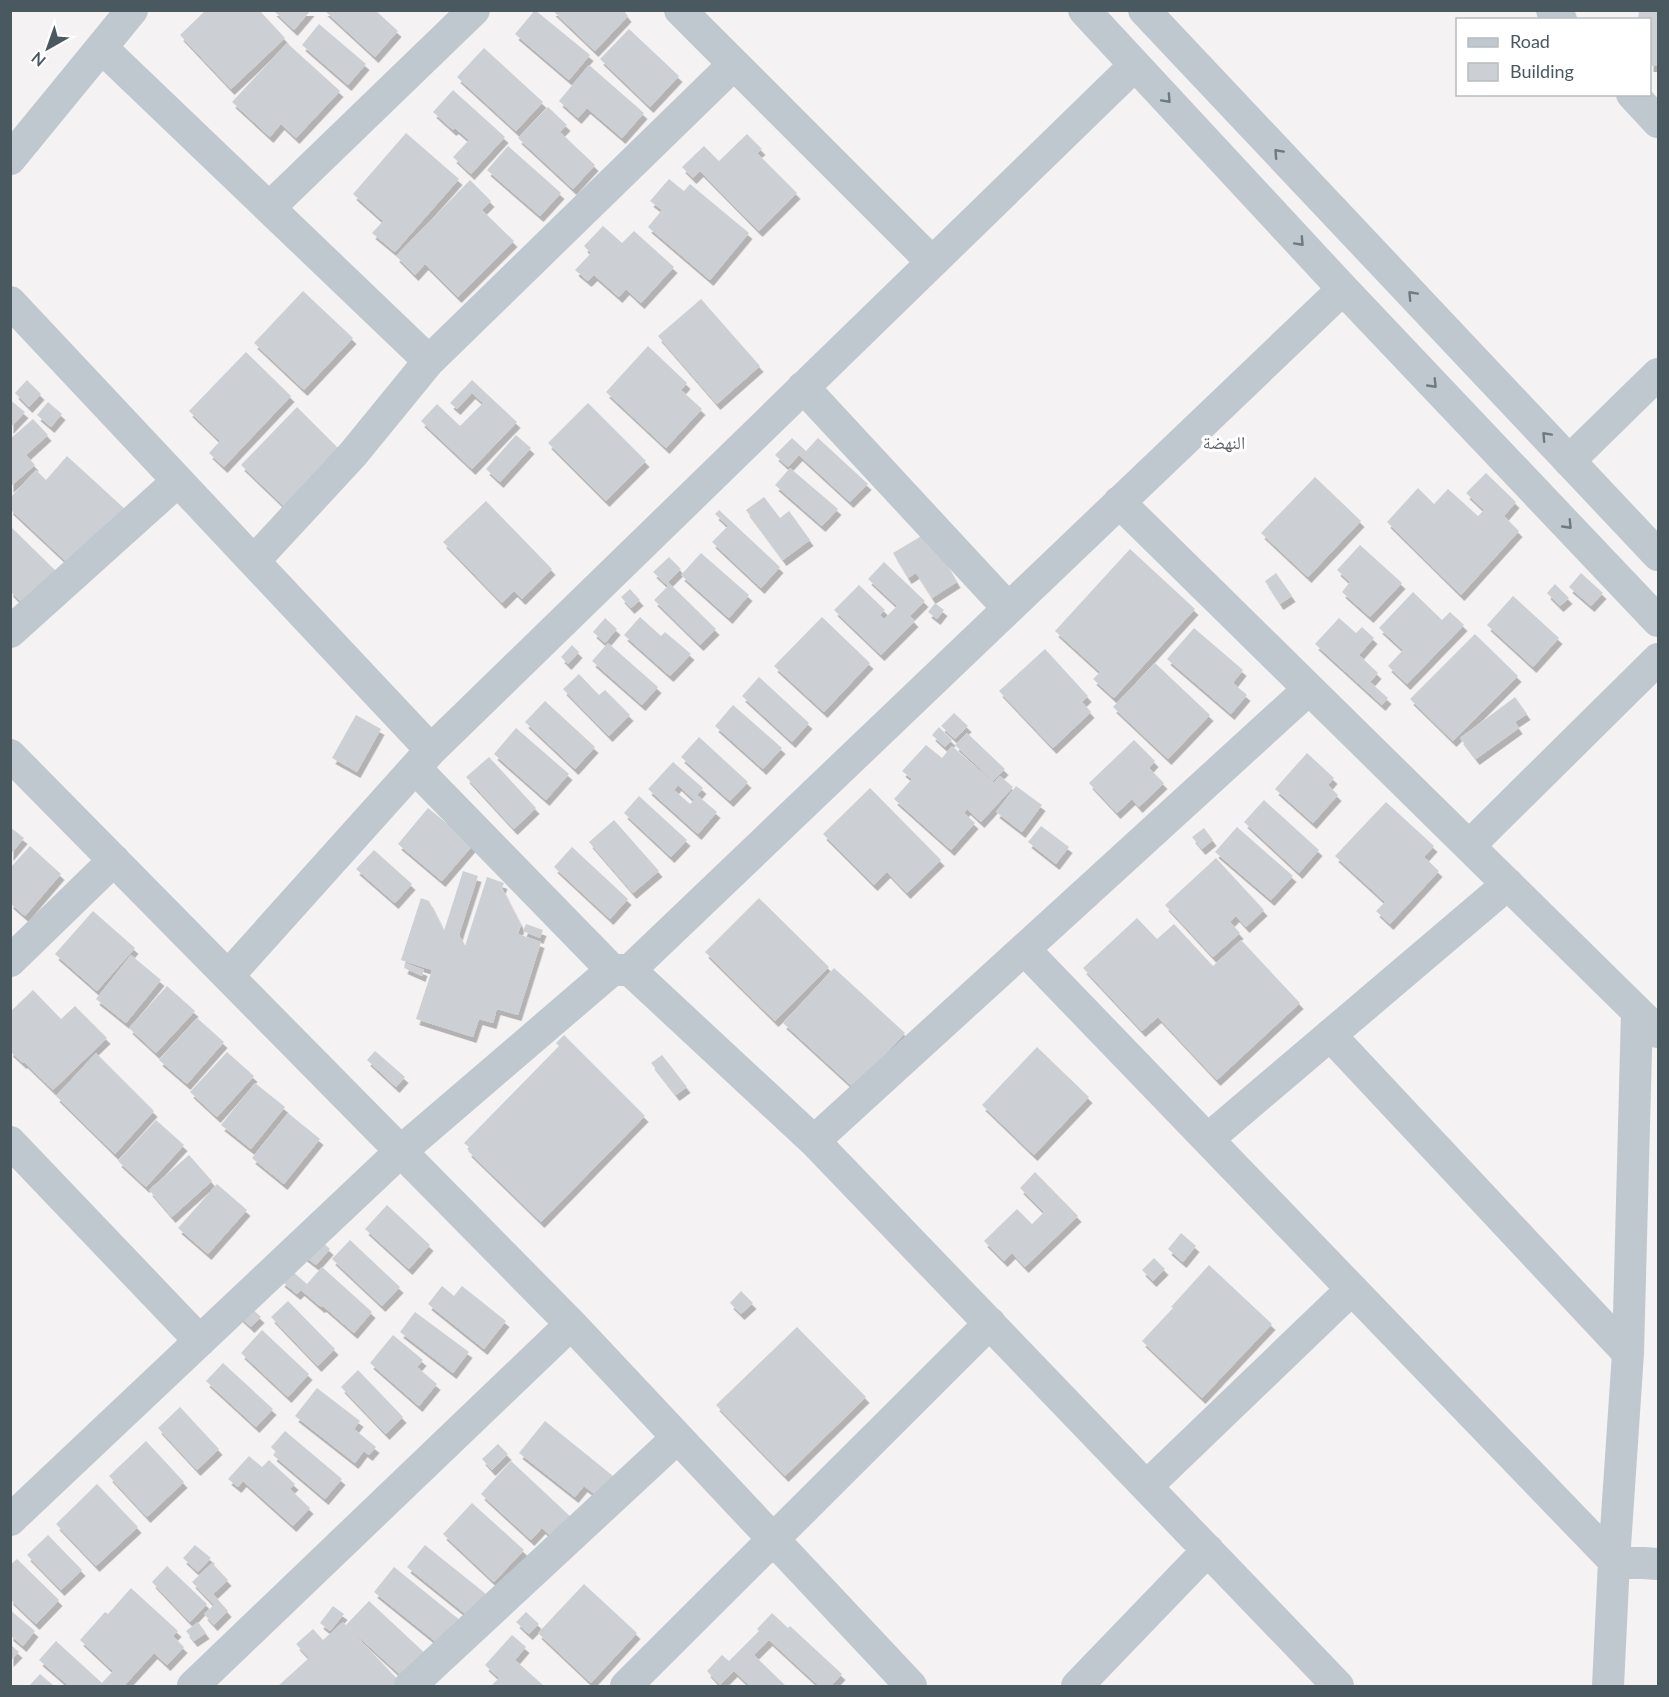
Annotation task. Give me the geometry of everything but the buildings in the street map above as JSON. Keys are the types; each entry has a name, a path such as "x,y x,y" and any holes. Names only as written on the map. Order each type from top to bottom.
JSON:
{"street":[{"path":"10,159 132,10"},
{"path":"269,208 474,10"},
{"path":"680,10 932,262"},
{"path":"1084,10 1343,289 1659,621"},
{"path":"1144,10 1659,555"},
{"path":"102,48 429,361"},
{"path":"254,561 353,454 429,361 734,64"},
{"path":"228,976 423,759 1135,65"},
{"path":"1634,96 1659,122"},
{"path":"10,1520 401,1151 621,970 1008,608 1343,289"},
{"path":"10,302 254,561 423,759 621,970 814,1141 1338,1686"},
{"path":"1569,461 1659,374"},
{"path":"803,387 1008,608"},
{"path":"10,632 178,481"},
{"path":"1119,502 1648,1022 1608,1686"},
{"path":"1469,846 1659,659"},
{"path":"814,1141 1309,688"},
{"path":"10,755 571,1324 911,1686"},
{"path":"10,961 114,860"},
{"path":"1208,1139 1508,884"},
{"path":"1024,949 1614,1561 1659,1564"},
{"path":"1330,1035 1628,1353"},
{"path":"10,1142 200,1341"},
{"path":"1147,1486 1352,1289"},
{"path":"626,1686 774,1541 990,1323"},
{"path":"193,1686 571,1324"},
{"path":"410,1686 677,1438"},
{"path":"1077,1686 1208,1550"}],"district":[{"name":"النهضة","path":"1224,443"}]}
